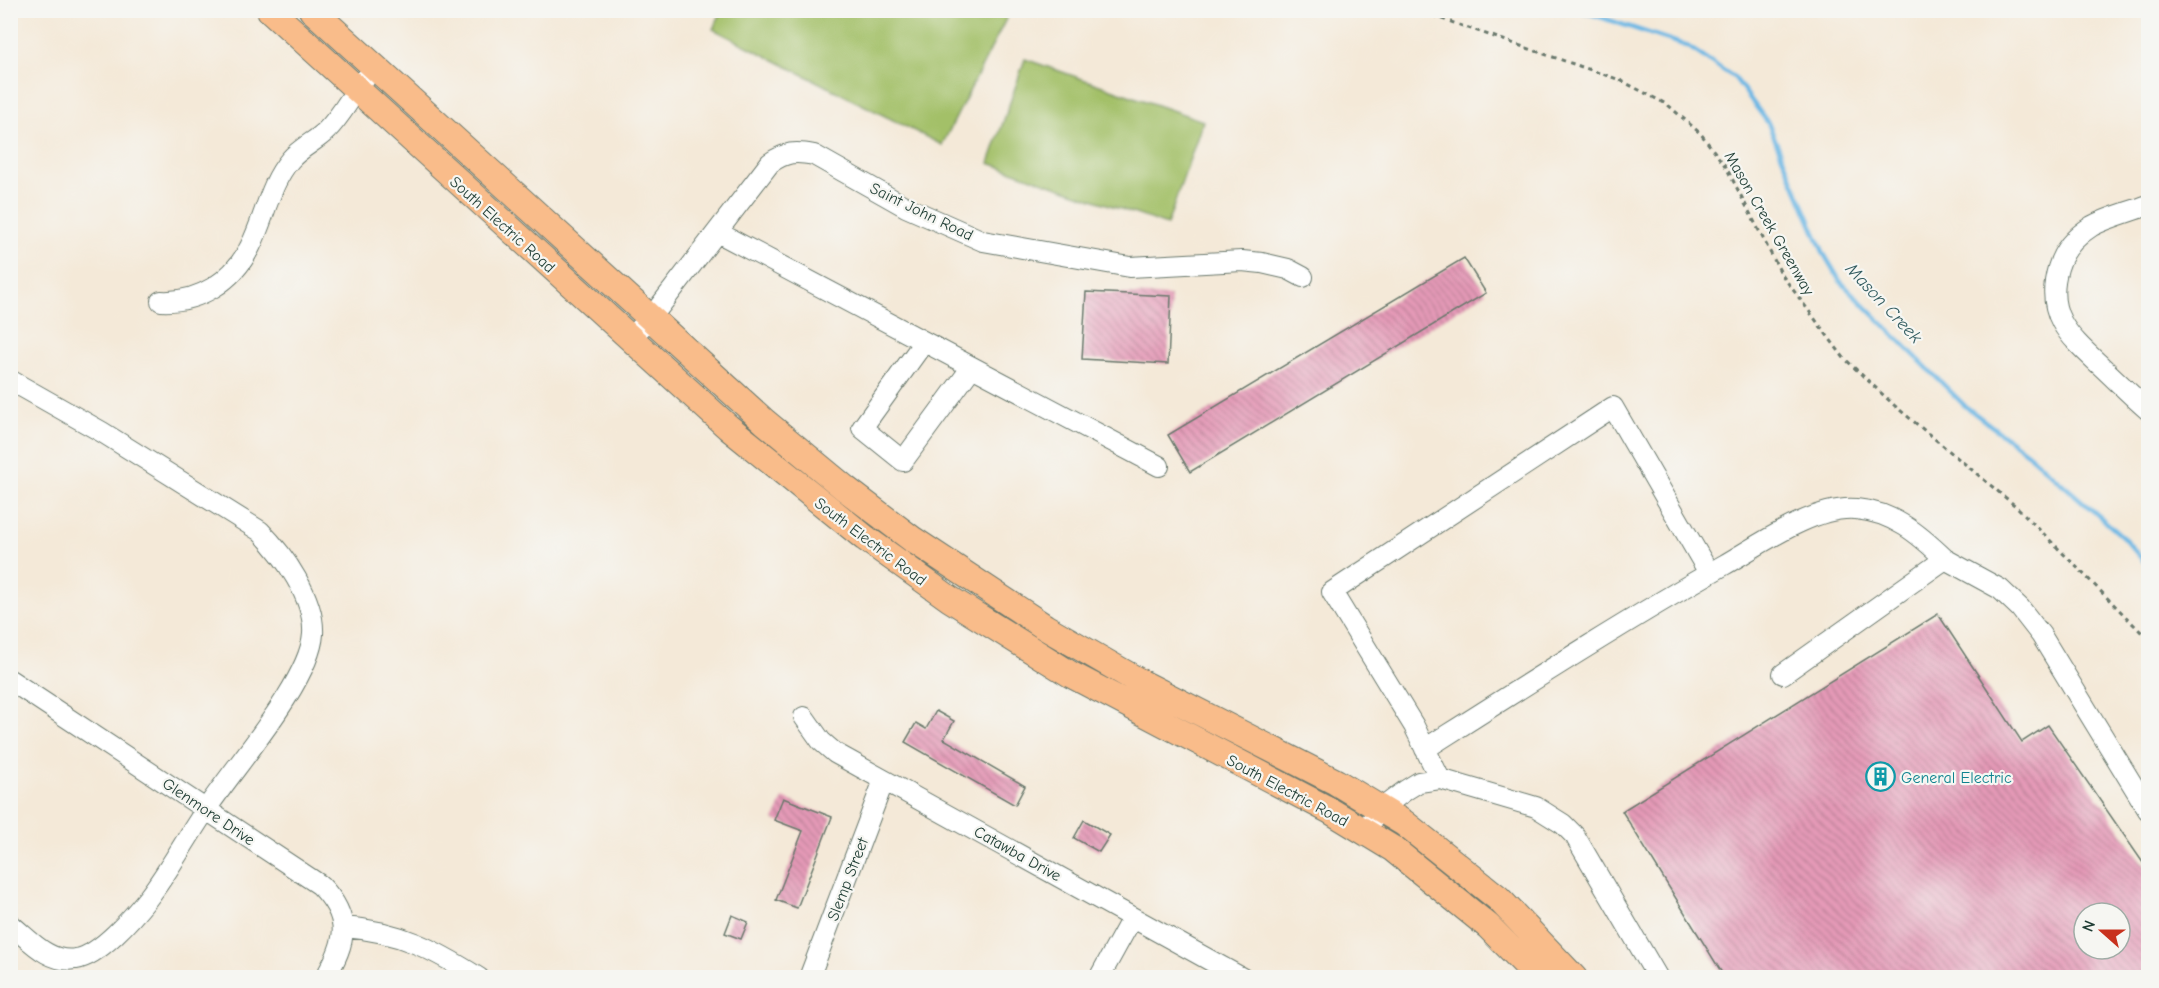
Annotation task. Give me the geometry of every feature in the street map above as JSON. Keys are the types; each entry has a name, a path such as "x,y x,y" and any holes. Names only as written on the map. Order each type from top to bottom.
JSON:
{"main road":[{"name":"South Electric Road","path":"270,10 630,339 807,493 951,599 1070,674 1364,830 1435,881 1495,933 1539,978"},
{"name":"South Electric Road","path":"312,10 650,319 765,422 846,489 998,597 1142,683 1336,782 1382,808 1456,862 1498,898 1574,978"}],"street":[{"path":"161,301 191,299 207,293 239,265 250,247 276,183 291,159 328,130 374,69"},
{"name":"Saint John Road","path":"630,339 650,319 770,163 784,153 798,152 814,155 906,207 984,241 1130,267 1242,261 1262,263 1288,269 1303,278"},
{"path":"2148,205 2094,225 2080,235 2060,261 2055,280 2054,300 2058,316 2070,336 2148,410"},
{"path":"717,232 1159,466"},
{"path":"924,342 862,428 903,461 972,367"},
{"path":"10,380 102,432 260,531 284,558 303,594 313,623 313,634 304,668 206,809 148,898 126,922 88,956 63,959 50,955 10,924"},
{"path":"1440,778 1332,592 1613,407 1709,573"},
{"path":"1425,749 1625,621 1709,573 1823,513 1855,509 1887,516 1908,527 1945,560 2000,589 2019,608 2041,635 2148,810"},
{"path":"1783,674 1945,560"},
{"name":"Glenmore Drive","path":"10,680 321,885 340,911 344,927"},
{"name":"Catawba Drive","path":"804,717 821,741 835,753 1242,978"},
{"path":"1364,830 1382,808 1419,782 1440,778 1536,807 1563,824 1587,853 1595,872 1658,978"},
{"name":"Slemp Street","path":"809,978 884,780"},
{"path":"1099,978 1132,918"},
{"path":"326,978 343,943 344,927 399,935 427,947 479,978"}],"path":[{"name":"Mason Creek Greenway","path":"1416,10 1609,75 1668,105 1701,134 1726,167 1782,275 1844,358 1895,406 2018,508 2148,639"}],"green space":[{"path":"1004,10 1009,13 942,145 713,29 722,11"},
{"path":"1025,59 1203,121 1167,225 989,163"}],"building":[{"path":"1464,258 1486,293 1190,472 1168,435"},
{"path":"1086,292 1171,296 1168,364 1082,359"},
{"name":"General Electric","path":"1938,614 2022,742 2048,725 2148,870 2148,978 1725,978 1622,811"},
{"path":"936,711 954,721 944,739 1025,786 1015,805 905,742 916,723 926,729"},
{"path":"783,798 832,817 797,908 776,900 803,831 774,820"},
{"path":"1084,820 1110,835 1099,852 1074,838"},
{"path":"732,915 748,922 741,939 725,933"}],"waterway":[{"name":"Mason Creek","path":"1579,10 1687,46 1735,78 1768,123 1824,254 1840,281 1965,406 2027,453 2123,537 2148,566"}],"place":[{"name":"General Electric","path":"1880,777"}]}
